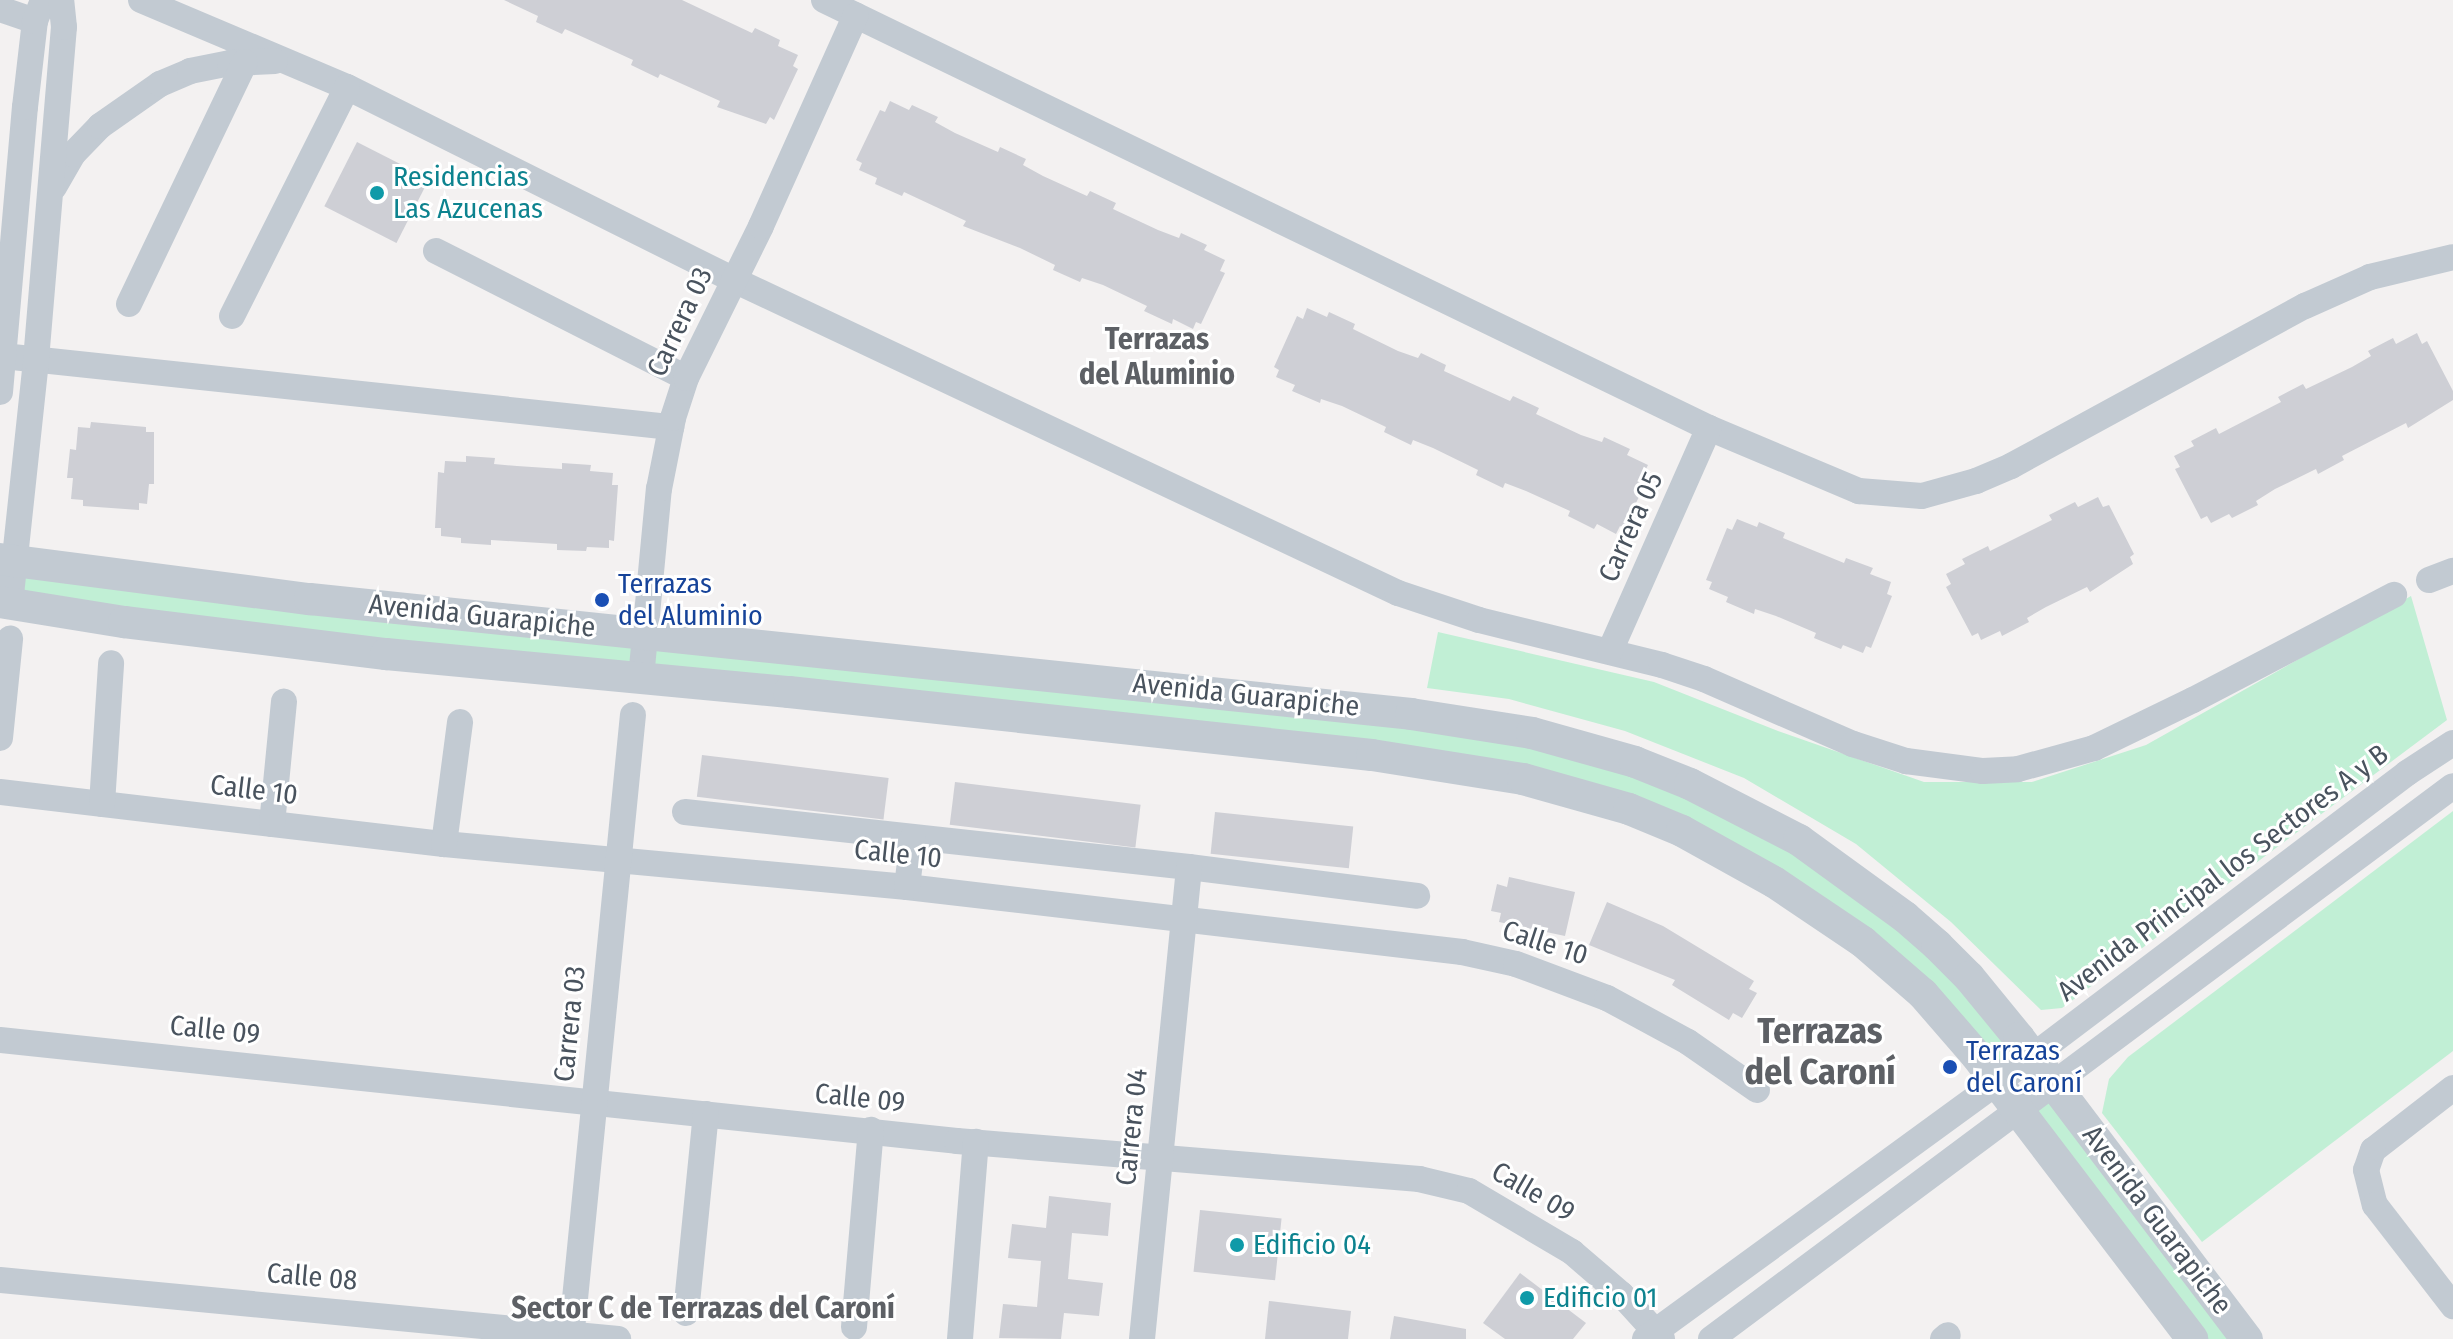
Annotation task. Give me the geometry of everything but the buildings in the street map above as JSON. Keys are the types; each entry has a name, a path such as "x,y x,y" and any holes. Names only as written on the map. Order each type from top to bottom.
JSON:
{"street":[{"path":"5,603 36,360 64,27 61,0"},
{"path":"141,0 347,87 734,280 1398,593 1479,620 1610,651 1704,679 1853,744 1906,761 1983,771 2018,769 2052,761 2122,735 2394,595"},
{"path":"824,0 1709,428 1859,491 1922,496 1948,490 2011,466 2328,296 2370,277 2453,257"},
{"path":"0,9 39,10 9,181 0,392"},
{"name":"Carrera 03","path":"641,678 659,489 671,427 686,378 856,15"},
{"path":"50,193 73,154 100,126 132,101 190,71 245,62 289,62"},
{"path":"129,304 245,62"},
{"path":"232,316 347,87"},
{"path":"436,251 686,378"},
{"path":"3,356 671,427"},
{"name":"Carrera 05","path":"1610,651 1709,428"},
{"name":"Avenida Guarapiche","path":"9,561 310,599 1280,698 1480,723 1582,745 1690,784 1799,840 1905,917 1937,945 1969,977 2033,1056 2247,1339"},
{"name":"Avenida Guarapiche","path":"5,603 257,639 1372,755 1457,766 1587,796 1682,831 1733,857 1817,909 1863,942 1923,994 1997,1082 2192,1339"},
{"path":"0,738 10,639"},
{"path":"102,804 111,663"},
{"path":"272,824 284,702"},
{"name":"Carrera 03","path":"572,1337 633,715"},
{"path":"444,844 460,722"},
{"name":"Avenida Principal los Sectores A y B","path":"1654,1336 2033,1056 2395,782 2453,743"},
{"path":"1711,1339 2453,786"},
{"name":"Calle 10","path":"0,792 444,844 907,887 1462,952 1516,964 1607,998 1688,1042 1757,1090"},
{"path":"685,812 1189,867 1417,896"},
{"path":"907,887 913,837"},
{"name":"Carrera 04","path":"1142,1339 1189,867"},
{"name":"Calle 09","path":"0,1040 976,1142 1379,1175 1469,1191 1572,1252 1621,1294 1654,1336"},
{"path":"2453,1088 2373,1150 2366,1170 2375,1205 2453,1306"},
{"path":"686,1313 706,1114"},
{"path":"854,1327 871,1130"},
{"path":"960,1339 976,1142"},
{"name":"Calle 08","path":"0,1280 618,1339"}],"green space":[{"path":"18,562 1582,745 1858,882 2033,1056 1997,1082 1863,942 1587,796 10,604"},
{"path":"2411,596 2447,720 2062,1008 2041,1010 1951,922 1856,844 1744,778 1625,731 1509,699 1427,688 1438,632 1654,682 1778,731 1924,782 2032,782 2146,745"},
{"path":"2453,811 2453,1051 2202,1242 2102,1113 2109,1079 2128,1057"},
{"path":"2055,1085 2246,1339 2191,1339 2020,1111"}],"place":[{"name":"Residencias Las Azucenas","path":"377,193"},
{"name":"Terrazas del Aluminio","path":"602,600"},
{"name":"Terrazas del Caroní","path":"1950,1067"},
{"name":"Edificio 04","path":"1237,1245"},
{"name":"Edificio 01","path":"1527,1298"}],"district":[{"name":"Terrazas del Aluminio","path":"1157,356"},
{"name":"Terrazas del Caroní","path":"1820,1052"},
{"name":"Sector C de Terrazas del Caroní","path":"703,1308"}]}
